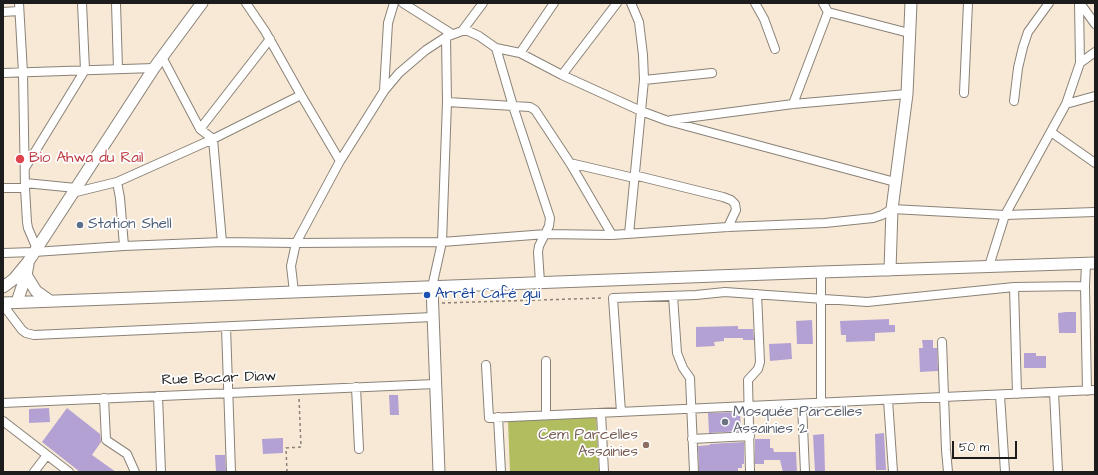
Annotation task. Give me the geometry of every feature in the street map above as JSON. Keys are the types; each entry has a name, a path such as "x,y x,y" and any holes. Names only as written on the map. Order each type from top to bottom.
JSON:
{"street":[{"path":"25,168 85,70 82,3"},
{"path":"116,3 118,69"},
{"path":"3,287 14,279 28,262 154,68 202,3"},
{"path":"246,3 270,39 340,161"},
{"path":"384,91 388,23 394,3"},
{"path":"403,3 449,36"},
{"path":"462,31 483,3"},
{"path":"520,53 554,3"},
{"path":"562,75 617,3"},
{"path":"628,234 644,80 639,22 631,3"},
{"path":"755,3 764,19 775,48"},
{"path":"823,3 828,12 909,33"},
{"path":"890,270 892,209 907,94 911,3"},
{"path":"964,93 968,3"},
{"path":"1014,100 1018,68 1028,32 1050,3"},
{"path":"1080,3 1095,24"},
{"path":"989,266 1005,215 1066,104 1080,63 1080,3"},
{"path":"3,12 19,7 23,73 25,185 28,228 35,250"},
{"path":"794,104 828,12"},
{"path":"294,292 291,266 296,243 340,161 384,91 399,73 426,50 449,36 462,31 468,31 479,36 496,48 520,53 562,75 641,111 668,121 895,182"},
{"path":"439,472 432,287 442,242 449,36"},
{"path":"200,129 270,39"},
{"path":"496,48 513,106 550,218 546,234 542,240 538,252 540,282"},
{"path":"1080,63 1095,52"},
{"path":"162,57 200,129 213,139 222,242"},
{"path":"3,74 154,68"},
{"path":"644,80 712,73"},
{"path":"668,121 794,104 907,94"},
{"path":"3,188 25,185 74,190 117,182 213,139 301,95"},
{"path":"1066,104 1095,96"},
{"path":"447,102 530,107 535,110 570,163 612,235"},
{"path":"1051,132 1095,163"},
{"path":"570,163 634,176 731,200 735,204 736,210 728,227"},
{"path":"117,182 120,198 124,246"},
{"path":"3,253 35,250 222,242 442,242 546,234 612,235 855,220 873,218 892,209 1005,215 1095,212"},
{"path":"8,303 26,275 28,262"},
{"path":"8,303 1092,262 1085,286 1091,391 489,418 486,365"},
{"path":"821,272 821,403"},
{"path":"26,275 36,291 50,301"},
{"path":"14,279 8,303 22,330 26,333 34,335 433,317"},
{"path":"621,412 613,298 673,296 724,292 867,302 1014,287 1085,286"},
{"path":"1014,287 1018,394"},
{"path":"750,472 748,380 758,368 760,362 757,294"},
{"path":"673,296 677,354 683,368 690,378 690,408 694,472"},
{"path":"226,326 231,472"},
{"path":"942,342 948,472"},
{"path":"546,361 546,415"},
{"name":"Rue Bocar Diaw","path":"3,403 435,384"},
{"path":"356,387 359,449"},
{"path":"1054,392 1058,472"},
{"path":"1000,395 1005,472"},
{"path":"158,396 161,472"},
{"path":"104,398 106,440 127,454 135,472"},
{"path":"888,400 893,472"},
{"path":"802,404 805,472"},
{"path":"601,413 604,472"},
{"path":"498,417 501,472"},
{"path":"3,421 69,472"},
{"path":"692,439 750,436"},
{"path":"34,472 47,455"}],"path":[{"path":"432,303 613,298"},
{"path":"287,472 286,448 301,447 299,390"}],"green space":[{"path":"596,417 599,472 510,472 508,421"}],"building":[{"path":"1076,312 1076,333 1059,333 1058,313"},
{"path":"889,319 889,325 895,325 895,332 875,333 875,341 846,342 846,335 841,335 840,321"},
{"path":"812,320 813,344 797,344 796,321"},
{"path":"738,326 738,329 753,329 754,340 743,340 743,338 724,338 724,341 714,342 715,346 696,347 696,327"},
{"path":"922,340 933,340 933,348 937,348 938,371 920,372 919,348 923,348"},
{"path":"791,343 792,359 770,361 769,344"},
{"path":"1024,353 1036,353 1036,356 1046,356 1046,368 1024,368"},
{"path":"389,395 398,395 399,415 390,415"},
{"path":"49,408 50,422 29,423 29,409"},
{"path":"67,408 100,434 101,442 92,455 116,472 80,472 42,442"},
{"name":"Mosquée Parcelles Assainies 2","path":"740,412 741,431 709,433 708,413"},
{"path":"884,433 886,470 876,470 875,434"},
{"path":"824,434 825,472 815,472 813,435"},
{"path":"283,438 283,453 263,454 262,439"},
{"path":"755,439 770,439 770,448 773,448 774,452 796,452 797,472 783,472 780,460 764,460 764,464 755,464"},
{"path":"744,442 744,464 742,464 742,468 738,468 738,472 699,472 698,446"},
{"path":"215,455 225,455 226,472 216,472"}],"place":[{"name":"Bio Ahwa du Rail","path":"20,159"},
{"name":"Station Shell","path":"80,225"},
{"name":"Arrêt Café gui","path":"427,295"},
{"name":"Mosquée Parcelles Assainies 2","path":"725,422"},
{"name":"Cem Parcelles Assainies","path":"646,445"}]}
